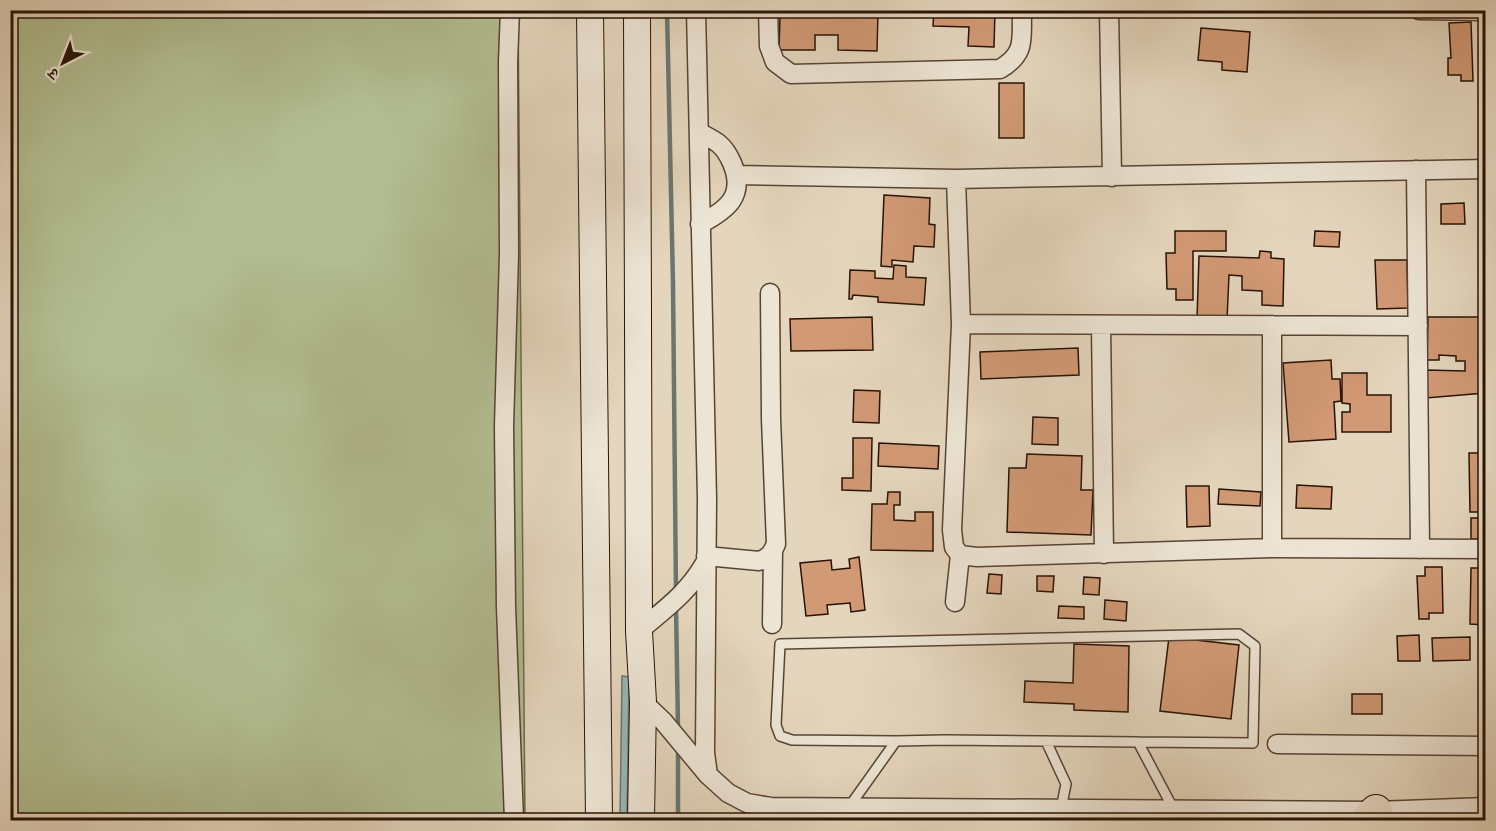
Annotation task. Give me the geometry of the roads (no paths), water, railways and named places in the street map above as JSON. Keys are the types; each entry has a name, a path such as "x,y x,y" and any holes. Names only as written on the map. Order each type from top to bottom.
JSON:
{"main road":[{"path":"590,10 599,820"},
{"path":"637,10 639,631 643,702 641,820"}],"street":[{"path":"510,10 509,254 504,426 506,619 514,820"},
{"path":"696,10 707,498 705,753 708,776"},
{"path":"768,10 769,46 775,62 791,74 1000,69 1014,61 1021,46 1022,10"},
{"path":"1109,10 1112,177"},
{"path":"1419,10 1485,11"},
{"path":"699,132 728,153 737,175 735,196 728,206 719,214 700,224"},
{"path":"737,175 956,179 1485,169"},
{"path":"1416,170 1420,549"},
{"path":"955,602 960,555 954,547 952,530 961,324 956,179"},
{"path":"770,293 771,419 776,544 773,552 772,624"},
{"path":"961,324 1418,326"},
{"path":"1101,325 1104,554"},
{"path":"1272,325 1272,548"},
{"path":"960,555 977,557 1272,548 1485,549"},
{"path":"706,559 759,561 773,552"},
{"path":"639,631 694,582 706,559"},
{"path":"643,702 663,721 708,776 728,793 747,802 771,807 1174,810 1372,816 1485,807"},
{"path":"1277,744 1485,746"}],"lane":[{"path":"1239,634 1255,646 1253,743 1046,741 792,740 780,736 776,725 780,645 1239,634"},
{"path":"849,807 896,741"},
{"path":"1046,741 1066,784 1061,809"},
{"path":"1138,742 1174,810"}],"water":[{"path":"622,676 629,677 627,820 620,820"}],"waterway":[{"path":"667,10 676,593"},
{"path":"676,607 678,728"},
{"path":"678,748 678,820"}]}
